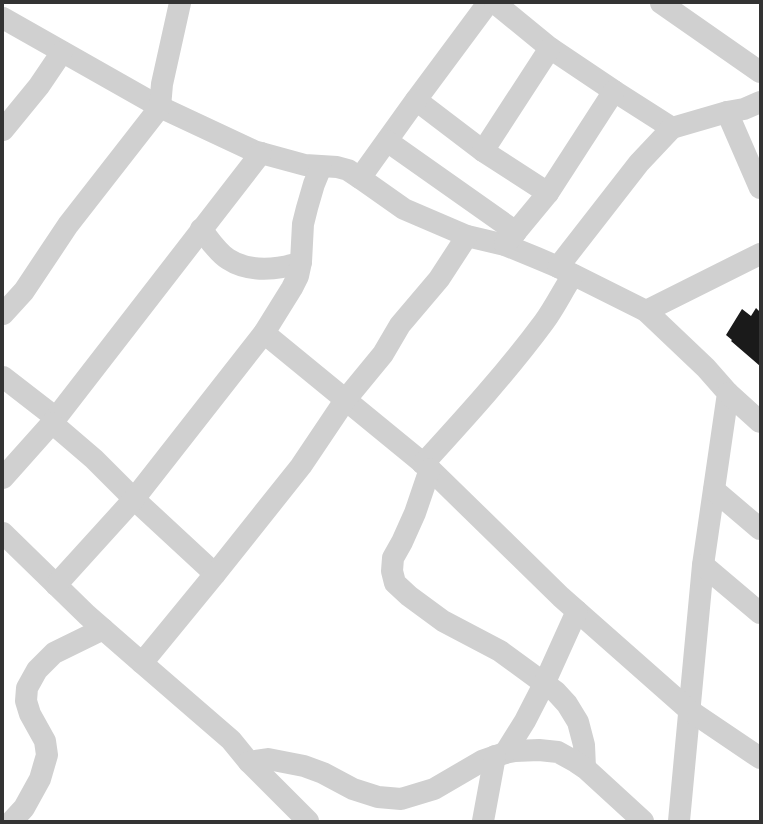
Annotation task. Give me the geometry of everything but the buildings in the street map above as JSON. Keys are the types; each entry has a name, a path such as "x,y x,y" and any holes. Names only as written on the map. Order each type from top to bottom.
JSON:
{"street":[{"path":"3,314 24,291 68,225 160,107 162,84 180,3"},
{"path":"360,178 396,126 488,3"},
{"path":"495,3 550,48 672,128"},
{"path":"662,3 760,72"},
{"path":"3,18 160,107 261,153 305,165 337,167 348,170 404,209 467,236 510,239"},
{"path":"483,151 550,48"},
{"path":"3,130 39,86 62,52"},
{"path":"585,768 584,745 578,722 556,692 500,651 443,621 409,596 395,583 392,570 393,558 415,513 426,466 545,321 566,271 639,163 672,128 744,108 760,88"},
{"path":"510,239 548,193 614,91"},
{"path":"416,100 483,151 548,193"},
{"path":"744,108 760,188"},
{"path":"387,141 510,239 566,271 646,311 706,368 728,393 760,422"},
{"path":"3,478 54,421 261,153"},
{"path":"56,585 134,499 264,333 298,276 301,262 303,224 314,184 321,167"},
{"path":"201,229 217,249 229,259 243,266 266,269 287,267 301,262"},
{"path":"142,663 216,574 302,466 346,399 383,354 400,325 439,279 467,236"},
{"path":"646,311 760,254"},
{"path":"264,333 426,466 577,611 689,710 760,758"},
{"path":"3,377 54,421 134,499 216,574"},
{"path":"679,821 704,565 728,393"},
{"path":"714,490 760,529"},
{"path":"3,533 104,629 231,740 249,762 308,821"},
{"path":"704,565 760,614"},
{"path":"482,821 500,755 525,721 544,684 577,611"},
{"path":"12,821 24,808 40,779 47,755 45,741 30,714 26,701 27,688 37,670 54,654 104,629"},
{"path":"249,762 268,758 304,766 323,773 353,789 378,797 401,799 434,788 482,761 500,755 538,750 558,752 585,768 643,821"}]}
